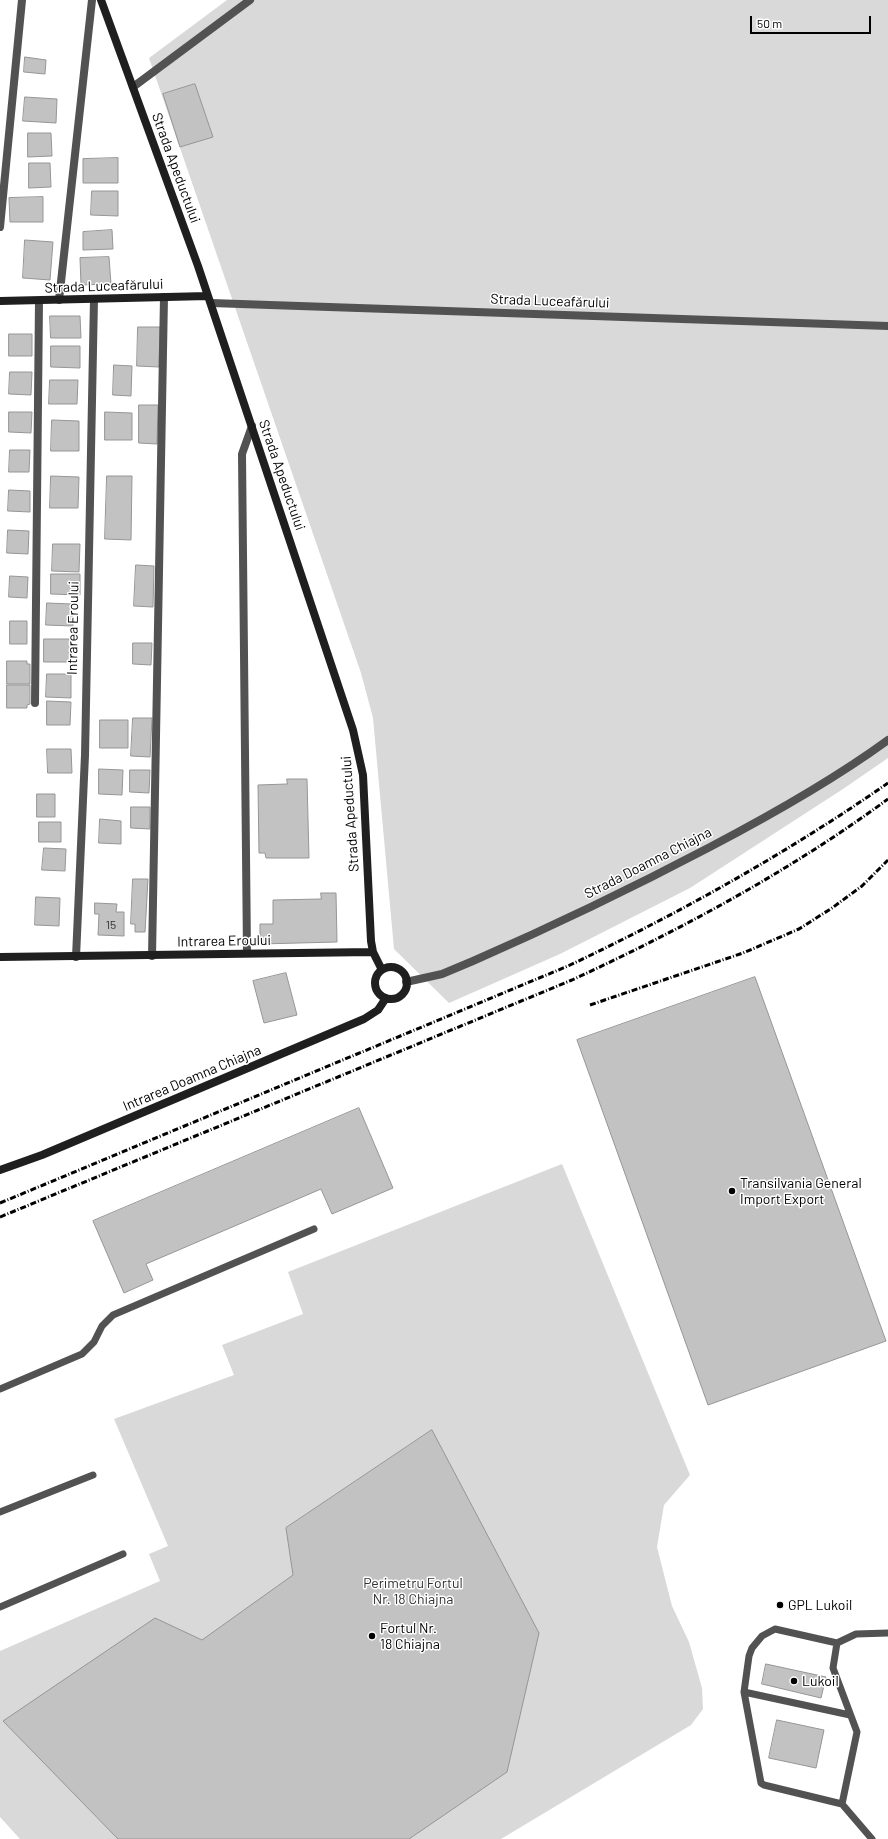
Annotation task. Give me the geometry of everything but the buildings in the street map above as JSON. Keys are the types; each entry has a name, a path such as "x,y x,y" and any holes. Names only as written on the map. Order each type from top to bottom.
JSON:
{"street":[{"path":"0,227 22,0"},
{"path":"59,300 92,0"},
{"name":"Strada Apeductului","path":"101,0 209,300 347,710 360,754 364,794 373,952 382,970"},
{"path":"133,87 250,0"},
{"path":"152,956 164,297"},
{"name":"Strada Luceafărului","path":"0,301 164,297 888,326"},
{"name":"Intrarea Eroului","path":"76,957 84,755 94,299"},
{"path":"35,703 39,301"},
{"path":"247,954 242,454 252,426"},
{"name":"Strada Doamna Chiajna","path":"406,982 442,974 473,961 668,869 754,824 811,791 888,740"},
{"name":"Intrarea Eroului","path":"0,958 373,952"},
{"path":"391,967 400,970 406,978 406,982 406,987 400,996 396,998 386,998 378,992 375,983 378,973 391,967"},
{"name":"Intrarea Doamna Chiajna","path":"0,1170 49,1152 364,1019 378,1010 386,998"}],"lane":[{"path":"0,1389 82,1354 94,1342 102,1326 113,1315 314,1229"},
{"path":"0,1512 93,1475"},
{"path":"0,1607 123,1554"},
{"path":"872,1839 842,1804 761,1783 744,1692 749,1656 756,1642 768,1631 775,1628 837,1643 856,1634 888,1632"},
{"path":"837,1643 833,1668 857,1732 842,1804"},
{"path":"744,1692 850,1715"}],"green space":[{"path":"227,0 888,0 888,758 843,789 690,888 560,954 449,1003 394,949 373,718 361,673 149,58"},
{"name":"Perimetru Fortul Nr. 18 Chiajna","path":"562,1164 690,1475 664,1505 657,1547 672,1606 689,1642 702,1688 703,1709 691,1725 501,1839 20,1839 0,1817 0,1651 160,1581 149,1554 168,1546 114,1419 234,1375 222,1345 303,1314 288,1272"}],"railway":[{"path":"0,1203 568,966 651,925 732,881 811,834 888,783"},
{"path":"0,1217 572,980 613,961 694,919 774,874 813,850 888,799"},
{"path":"590,1005 743,953 799,929 832,908 862,886 888,860"}],"place":[{"name":"Transilvania General Import Export","path":"732,1191"},
{"name":"GPL Lukoil","path":"780,1605"},
{"name":"Fortul Nr. 18 Chiajna","path":"372,1636"},
{"name":"Lukoil","path":"794,1681"}]}
